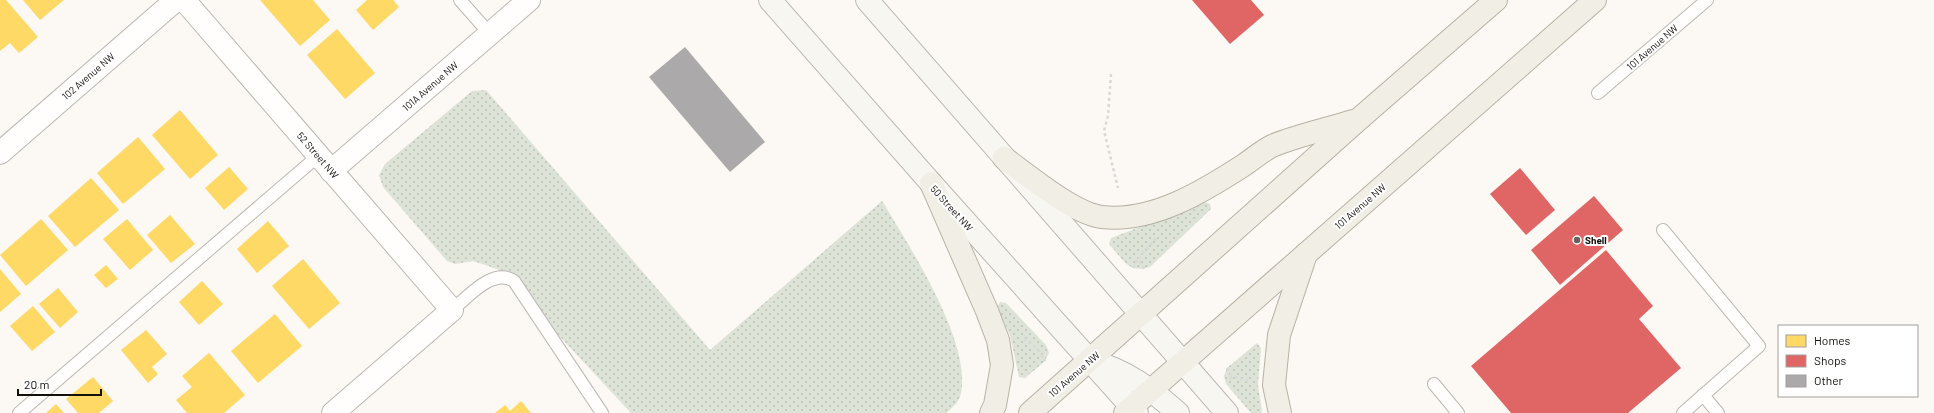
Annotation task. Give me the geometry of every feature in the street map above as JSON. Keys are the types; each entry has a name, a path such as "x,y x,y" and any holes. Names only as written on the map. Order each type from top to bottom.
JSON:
{"main road":[{"name":"50 Street NW","path":"770,0 1132,411"},
{"path":"868,0 1227,413"},
{"name":"101 Avenue NW","path":"1030,413 1496,0"},
{"name":"101 Avenue NW","path":"1132,411 1151,390 1595,0"},
{"path":"1004,158 1072,206 1101,217 1130,217 1156,211 1186,198 1244,165 1271,146 1360,119"},
{"path":"931,184 987,311 998,340 1002,366 995,405 991,413"},
{"path":"1280,413 1274,386 1279,335 1307,253"},
{"path":"1089,361 1106,365 1122,372 1151,390 1178,413"}],"street":[{"name":"102 Avenue NW","path":"0,153 176,0"},
{"name":"52 Street NW","path":"184,0 324,164 452,310"},
{"name":"101A Avenue NW","path":"324,164 490,34 529,0"},
{"path":"333,413 452,310"}],"lane":[{"path":"460,0 490,34"},
{"name":"101 Avenue NW","path":"1598,93 1707,0"},
{"path":"18,413 324,164"},
{"path":"1663,230 1759,346 1683,413"},
{"path":"452,310 490,280 499,276 508,277 514,281 602,413"},
{"path":"1434,384 1458,413"},
{"path":"1703,395 1718,413"}],"path":[{"path":"1111,74 1108,116 1104,131 1118,188"},
{"path":"1132,268 1138,259 1154,242 1159,232"},
{"path":"1138,259 1144,269"},
{"path":"1039,350 1045,361"},
{"path":"1227,368 1232,376 1253,383"},
{"path":"1226,384 1232,376"}],"shaded area":[{"path":"486,90 710,350 882,201 922,268 949,324 958,351 962,376 960,397 958,401 947,413 631,413 497,269 473,261 455,264 447,261 383,187 379,175 385,164 472,91"},
{"path":"1205,202 1210,204 1211,209 1150,267 1142,269 1131,267 1122,260 1109,244 1111,238"},
{"path":"1000,302 1006,303 1046,345 1049,353 1044,362 1025,378 1019,377 1010,335 997,307"},
{"path":"1257,343 1261,348 1258,385 1262,411 1261,413 1251,413 1226,384 1224,376 1227,368"}],"building: Homes":[{"path":"0,0 6,0 38,37 19,53 10,43 0,51"},
{"path":"23,0 64,0 40,20"},
{"path":"260,0 313,0 330,20 300,46"},
{"path":"367,0 393,0 399,7 373,30 356,10"},
{"path":"337,29 375,73 345,99 307,55"},
{"path":"180,110 218,155 190,179 152,135"},
{"path":"138,137 165,169 123,204 97,173"},
{"path":"229,167 248,189 224,210 205,188"},
{"path":"91,178 119,210 75,247 48,216"},
{"path":"170,215 195,244 171,263 147,235"},
{"path":"41,219 68,250 26,286 0,255"},
{"path":"127,219 153,250 130,270 103,239"},
{"path":"268,221 289,246 257,273 237,249"},
{"path":"303,259 340,303 309,329 272,286"},
{"path":"106,265 118,279 106,288 94,275"},
{"path":"0,269 21,294 0,312"},
{"path":"202,281 223,304 199,325 179,302"},
{"path":"58,288 78,312 60,328 39,304"},
{"path":"33,306 55,332 32,351 10,326"},
{"path":"275,314 302,346 258,383 231,351"},
{"path":"146,330 167,354 152,367 158,374 148,383 121,350"},
{"path":"209,353 245,395 224,413 187,413 176,400 192,387 182,376"},
{"path":"93,377 113,401 99,413 78,413 66,399"},
{"path":"521,401 531,413 495,413 505,405 510,411"},
{"path":"56,404 64,413 46,413"}],"building: Shops":[{"path":"1192,0 1251,0 1264,15 1230,44"},
{"path":"1520,168 1555,210 1526,235 1490,194"},
{"name":"Shell","path":"1594,196 1623,230 1560,285 1531,250"},
{"path":"1606,250 1653,306 1639,319 1681,368 1628,413 1511,413 1471,366"}],"building: Other":[{"path":"685,47 765,142 730,172 649,77"}],"place":[{"name":"Shell","path":"1577,240"}]}
